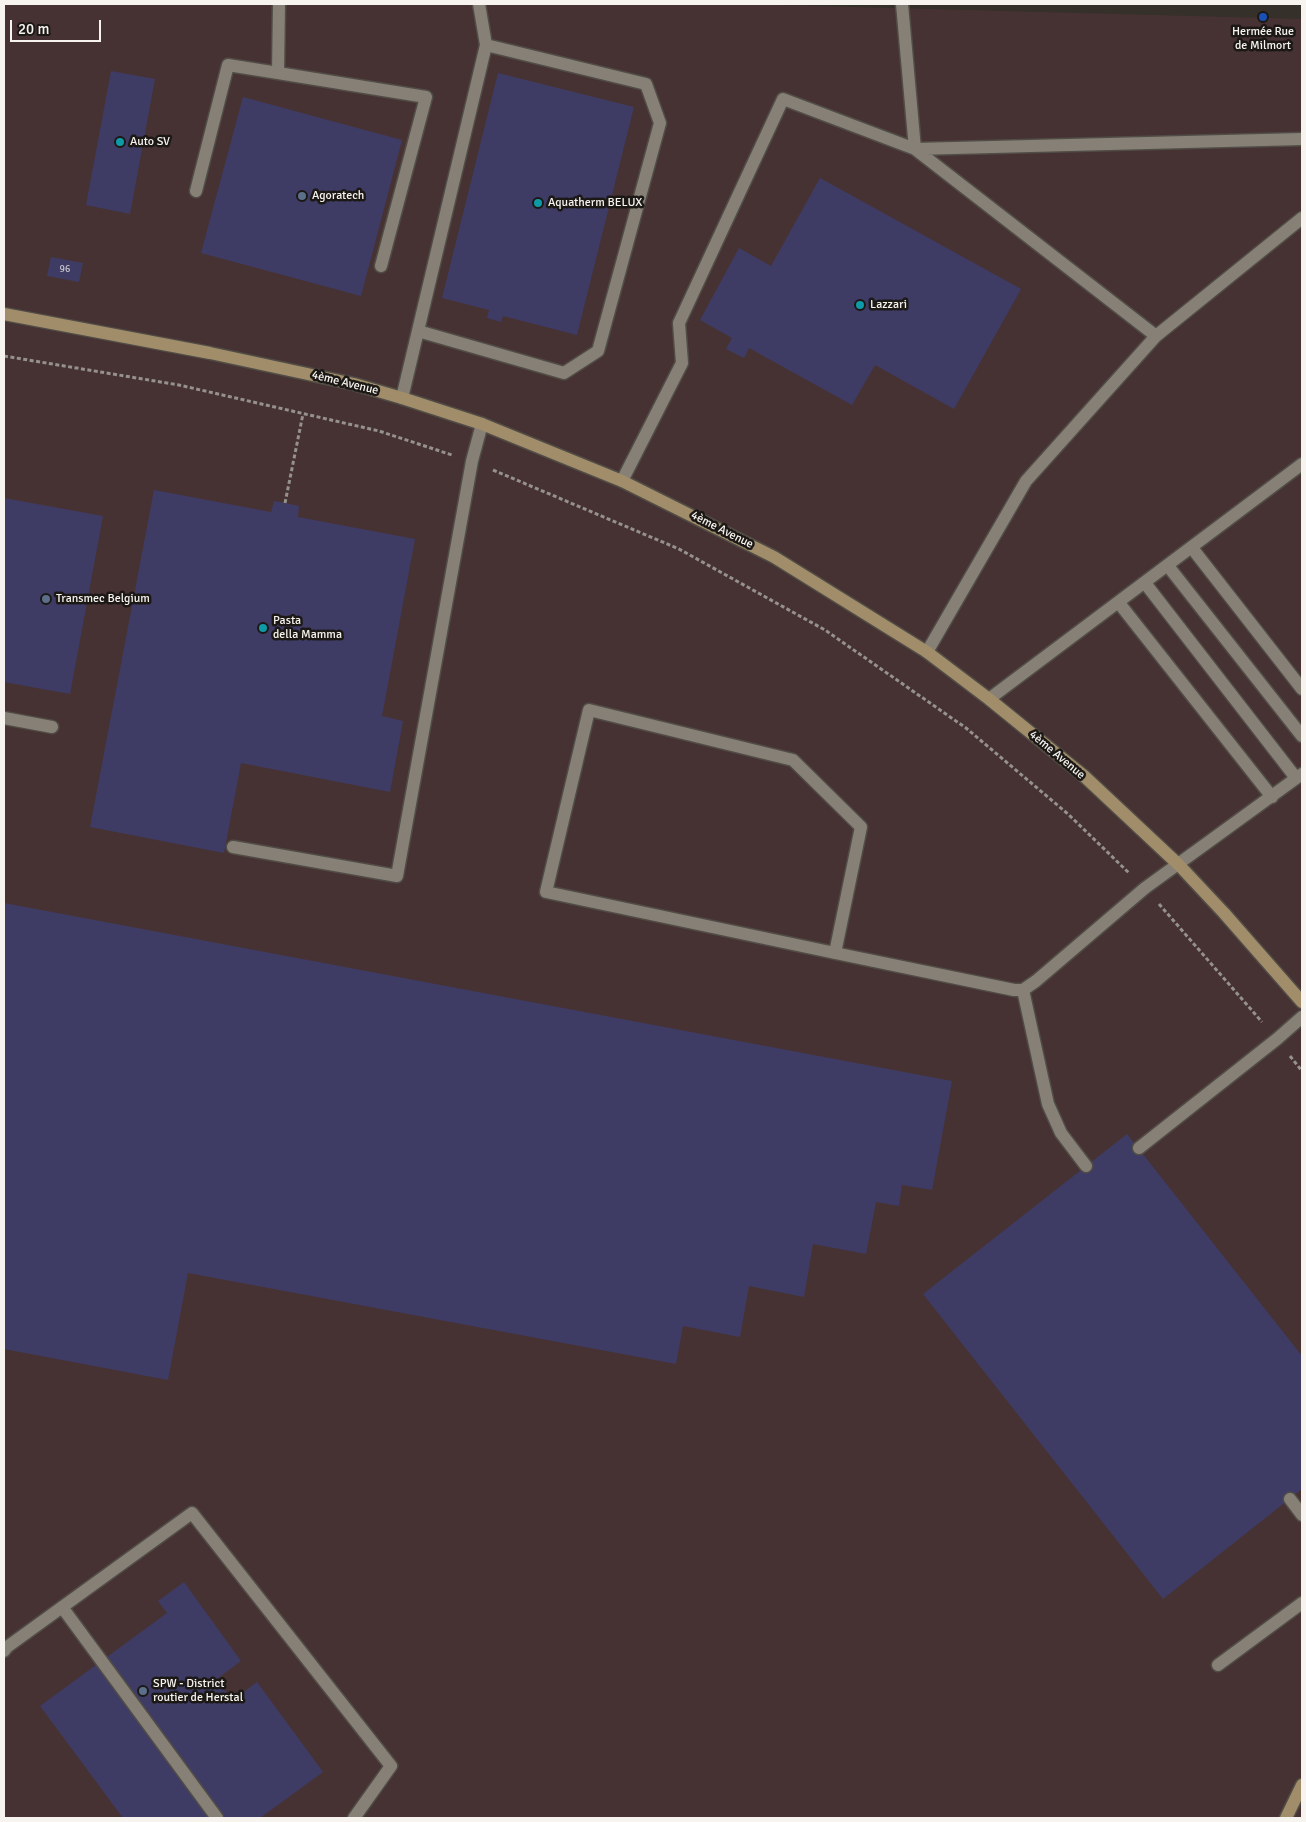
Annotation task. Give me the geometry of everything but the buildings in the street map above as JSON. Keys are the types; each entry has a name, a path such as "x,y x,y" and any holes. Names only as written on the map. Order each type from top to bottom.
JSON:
{"street":[{"name":"4ème Avenue","path":"4,314 354,384 402,398 482,424 622,481 774,557 927,652 989,699 1084,776 1179,865 1302,1002"},
{"path":"1286,1818 1302,1785"}],"lane":[{"path":"278,73 279,4"},
{"path":"402,398 486,45 479,4"},
{"path":"902,4 915,149"},
{"path":"418,331 564,373 598,351 660,123 646,84 486,45"},
{"path":"196,191 228,65 426,97 381,266"},
{"path":"622,481 682,363 679,323 783,99 915,149 1156,336"},
{"path":"915,149 1302,139"},
{"path":"927,652 1026,481 1156,336 1302,218"},
{"path":"233,847 397,876 472,461 482,424"},
{"path":"989,699 1302,464"},
{"path":"1192,548 1302,689"},
{"path":"1168,566 1302,736"},
{"path":"835,953 861,827 854,820 793,760 589,710 546,892 835,953 1014,990 1024,990 1145,888 1299,776 1145,583"},
{"path":"1118,603 1272,797"},
{"path":"4,718 52,727"},
{"path":"1024,990 1048,1104 1061,1133 1086,1166"},
{"path":"1138,1148 1277,1040 1302,1017"},
{"path":"1290,1499 1302,1515"},
{"path":"4,1652 6,1647 192,1513 391,1766 354,1818"},
{"path":"1218,1665 1302,1603"},
{"path":"62,1607 217,1818"}],"path":[{"path":"4,356 180,385 379,431 472,461 679,549 826,630 966,728 1068,814 1145,888 1302,1071"},
{"path":"285,503 304,414"}],"shaded area":[{"path":"4,4 742,4 1302,19 1302,1818 4,1818"}],"place":[{"name":"Hermée Rue de Milmort","path":"1263,17"},
{"name":"Auto SV","path":"120,142"},
{"name":"Agoratech","path":"302,196"},
{"name":"Aquatherm BELUX","path":"538,203"},
{"name":"Lazzari","path":"860,305"},
{"name":"Transmec Belgium","path":"46,599"},
{"name":"Pasta della Mamma","path":"263,628"},
{"name":"SPW - District routier de Herstal","path":"143,1691"}]}
